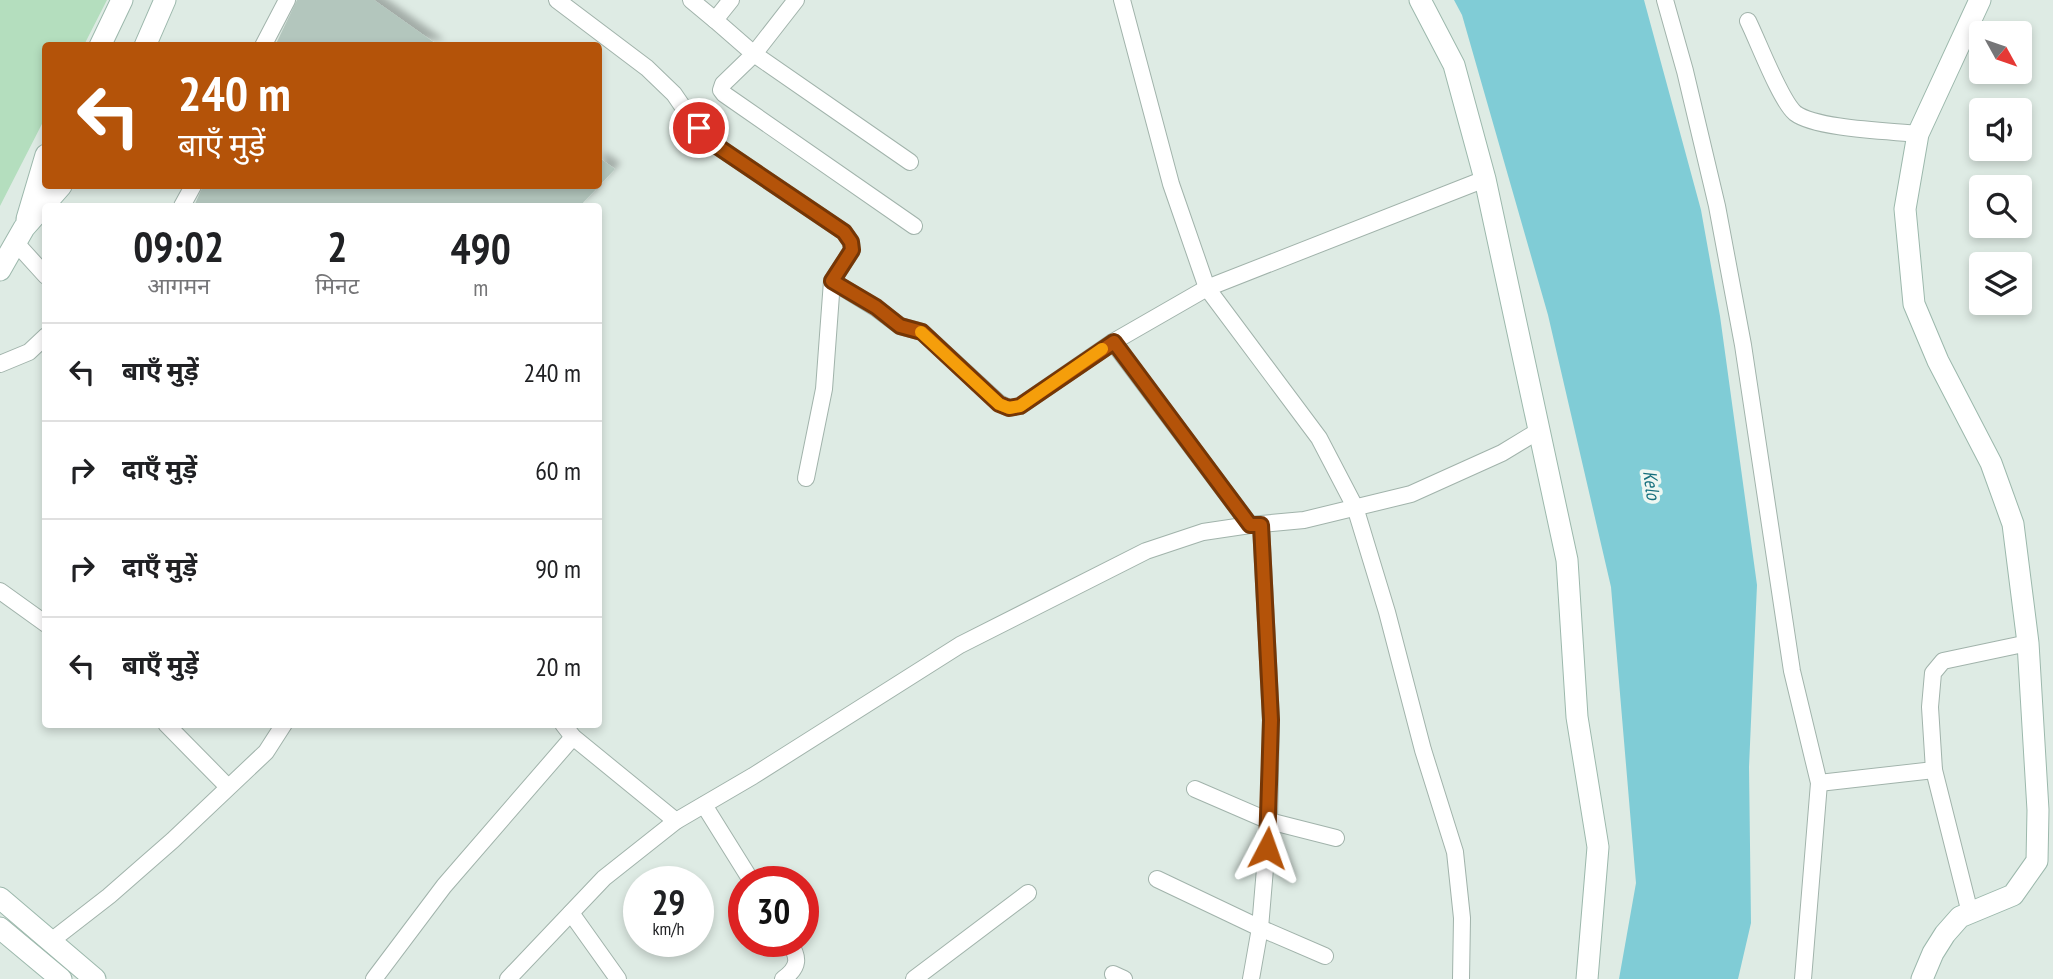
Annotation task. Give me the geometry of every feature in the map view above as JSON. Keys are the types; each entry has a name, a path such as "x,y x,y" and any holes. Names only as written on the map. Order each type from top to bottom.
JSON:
{"street":[{"path":"102,42 122,0"},
{"path":"147,42 165,0"},
{"path":"265,42 287,0"},
{"path":"557,0 647,68 674,94 711,142 844,232 851,242 852,250 832,281 824,388 806,478"},
{"path":"691,0 754,54 910,162"},
{"path":"715,20 731,0"},
{"path":"796,0 754,54 723,84 721,90 914,226"},
{"path":"1122,0 1171,184 1208,288 1320,438 1355,507 1387,612 1423,750 1455,852 1462,918 1461,979"},
{"path":"1420,0 1454,65 1485,180 1567,560 1577,717 1598,846 1587,979"},
{"path":"1665,0 1717,206 1745,357 1792,671 1819,783 1803,979"},
{"path":"1922,979 1933,953 1960,917 2013,895 2045,858 2046,816 2013,524 1991,463 1938,361 1914,304 1905,209 1918,134 1980,0"},
{"path":"1748,21 1784,97 1796,113 1819,124 1918,134"},
{"path":"20,235 42,167"},
{"path":"832,281 876,307 900,326 922,332 999,404 1009,408 1020,406 1114,342 1208,288 1485,180"},
{"path":"47,203 58,189"},
{"path":"0,270 20,235 42,209"},
{"path":"20,235 42,270"},
{"path":"0,364 29,352 42,340"},
{"path":"1114,342 1256,525 1271,720 1269,821 1260,928 1251,979"},
{"path":"508,979 604,878 676,821 960,645 1146,551 1203,532 1304,520 1411,494 1502,453 1540,430"},
{"path":"0,591 42,621"},
{"path":"1970,913 1934,770 1930,706 1933,673 1943,662 2028,643"},
{"path":"170,728 228,787"},
{"path":"51,942 145,864 266,752 281,728"},
{"path":"374,979 444,886 568,731 676,821"},
{"path":"1819,783 1934,770"},
{"path":"1195,789 1269,821 1336,838"},
{"path":"704,805 742,866"},
{"path":"1157,879 1325,956"},
{"path":"914,979 1028,894"},
{"path":"0,898 95,979"},
{"path":"571,913 618,979"},
{"path":"0,928 61,979"},
{"path":"783,979 797,964 797,957"}],"green space":[{"path":"0,0 107,0 86,42 42,42 42,124 0,206"}],"water":[{"name":"Kelo","path":"1454,0 1644,0 1701,210 1720,316 1757,585 1749,767 1751,923 1738,979 1619,979 1636,883 1611,587 1548,315 1462,15"}],"building":[{"path":"297,0 374,0 433,42 277,42"},
{"path":"602,160 615,169 602,183"},
{"path":"202,189 596,189 583,203 195,203"}],"slow traffic":[{"path":"921,332 999,404 1009,408 1020,406 1102,349"}],"route":[{"path":"699,128 711,142 844,232 851,242 852,250 832,281 876,307 900,326 922,332 999,404 1009,408 1020,406 1114,342 1250,525 1261,525 1271,720 1267,848"}]}
